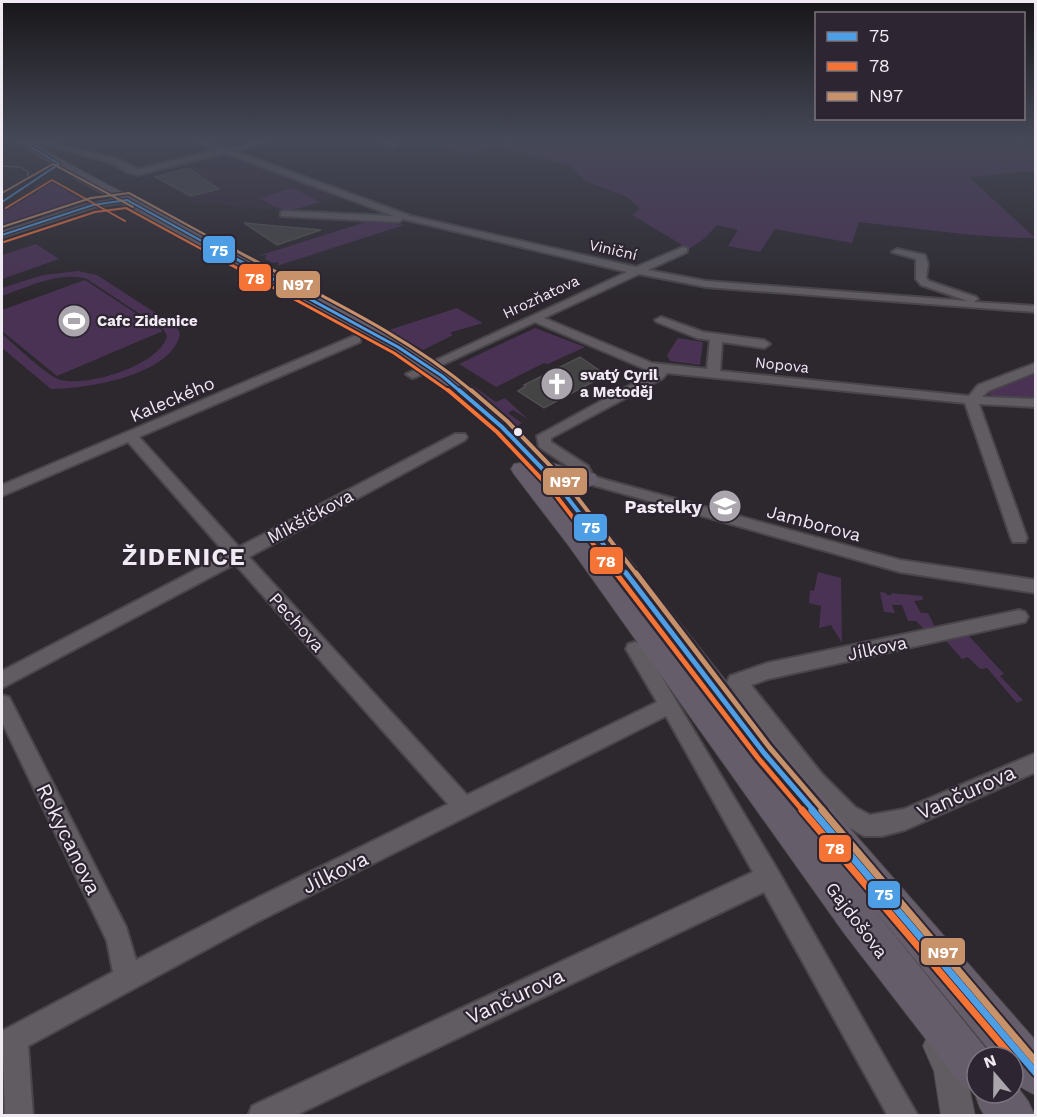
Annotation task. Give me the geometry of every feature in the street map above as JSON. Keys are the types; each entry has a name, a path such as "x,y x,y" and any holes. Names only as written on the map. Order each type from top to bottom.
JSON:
{"main road":[{"path":"95,193 116,202"},
{"path":"104,193 116,202"},
{"name":"Gajdošova","path":"116,202 356,339 421,370 482,406 544,456 581,514 764,753 1035,1074"},
{"name":"Gajdošova","path":"116,202 377,334 471,414 525,472 592,559 796,839 920,1002 965,1056"},
{"path":"544,456 587,479"}],"street":[{"path":"87,210 90,202 88,193"},
{"name":"Viniční","path":"342,193 408,218 638,271 706,284 1035,309"},
{"path":"2,235 116,202"},
{"path":"2,242 87,210 116,202"},
{"path":"284,214 377,219 408,218"},
{"name":"Hrozňatova","path":"421,370 683,250"},
{"path":"897,252 921,257 923,264 921,279 925,283 980,301 1005,304 1011,307"},
{"name":"Nopova","path":"535,318 649,366 664,369 971,401 1035,403"},
{"path":"661,320 716,338 764,344"},
{"path":"713,374 716,338"},
{"name":"Kaleckého","path":"2,491 356,339"},
{"path":"1019,538 971,401 979,390 1035,367"},
{"path":"544,456 544,436 649,380 664,369"},
{"name":"Pechova","path":"130,436 465,808"},
{"name":"Mikšíčkova","path":"2,680 460,437"},
{"name":"Jamborova","path":"587,479 900,566 1035,587"},
{"name":"Jílkova","path":"861,824 849,818 826,794 737,682 767,671 1019,617"},
{"path":"635,649 670,705 904,1116"},
{"name":"Rokycanova","path":"2,703 117,936 122,949 127,978"},
{"name":"Jílkova","path":"8,1042 249,914 670,705"},
{"name":"Vančurova","path":"861,824 883,825 905,819 1035,762"},
{"name":"Vančurova","path":"261,1116 769,878"},
{"path":"920,1002 950,1070 958,1116"},
{"path":"8,1042 19,1116"}],"shaded area":[{"path":"28,193 77,193 85,198 86,202 65,212 2,228 2,209"},
{"path":"179,193 332,193 340,196 291,211 194,203"},
{"path":"276,193 303,193 320,202 295,209 282,209 259,198"},
{"path":"617,193 986,193 1035,238 969,235 859,222 852,243 775,229 760,252 728,246 738,230 717,225 705,238 689,249 632,215 640,208 627,197"},
{"path":"369,221 404,225 277,266 279,262 273,263 265,259 267,255 258,256"},
{"path":"36,244 59,259 2,279 2,255"},
{"path":"78,271 97,275 171,323 178,329 180,335 173,349 160,361 124,377 104,383 51,389 2,348 2,334 55,378 73,381 105,377 138,365 162,347 167,336 164,330 87,279 54,278 2,296 2,288 43,275"},
{"name":"Cafc Zidenice","path":"85,280 163,331 57,376 2,331 2,310"},
{"path":"457,308 483,323 452,332 450,333 453,335 423,350 389,330"},
{"path":"535,328 585,347 548,364 544,363 496,387 459,364"},
{"path":"678,338 703,342 700,365 670,361 667,355"},
{"path":"1031,373 1035,375 1035,398 993,397 986,392"},
{"path":"469,383 496,402 505,398 529,420 513,410 508,413 522,423 517,426"},
{"path":"818,572 841,578 842,643 831,625 819,628 821,606 809,603 810,590 814,591"},
{"path":"880,592 887,595 892,595 891,593 922,596 923,600 914,601 921,613 928,613 936,629 926,631 916,621 908,621 902,605 892,605 895,613 884,612"},
{"path":"969,636 1004,674 1000,676 1023,700 1017,703 987,668 980,669 968,657 962,659 946,641"}],"building":[{"path":"186,193 202,193 191,196"},
{"path":"244,223 321,230 277,245"},
{"name":"svatý Cyril a Metoděj","path":"580,357 606,375 544,408 518,391 526,386 524,385"}],"transit line":[{"name":"75","path":"2,202 15,193"},
{"name":"78","path":"6,208 30,193"},
{"name":"78","path":"75,193 125,221"},
{"name":"N97","path":"107,193 133,207"},
{"name":"N97","path":"2,227 91,198 128,193"},
{"name":"N97","path":"129,193 402,341 447,370 507,421 563,479 770,748 1036,1062"},
{"name":"75","path":"2,235 93,205 127,200 398,347 442,376 502,427 557,484 764,753 1036,1073"},
{"name":"78","path":"4,242 95,212 126,208 394,353 438,382 497,432 551,489 758,758 1002,1045"}],"place":[{"name":"Cafc Zidenice","path":"74,321"},
{"name":"svatý Cyril a Metoděj","path":"557,384"},
{"name":"Pastelky","path":"725,506"}],"district":[{"name":"ŽIDENICE","path":"184,557"}]}
